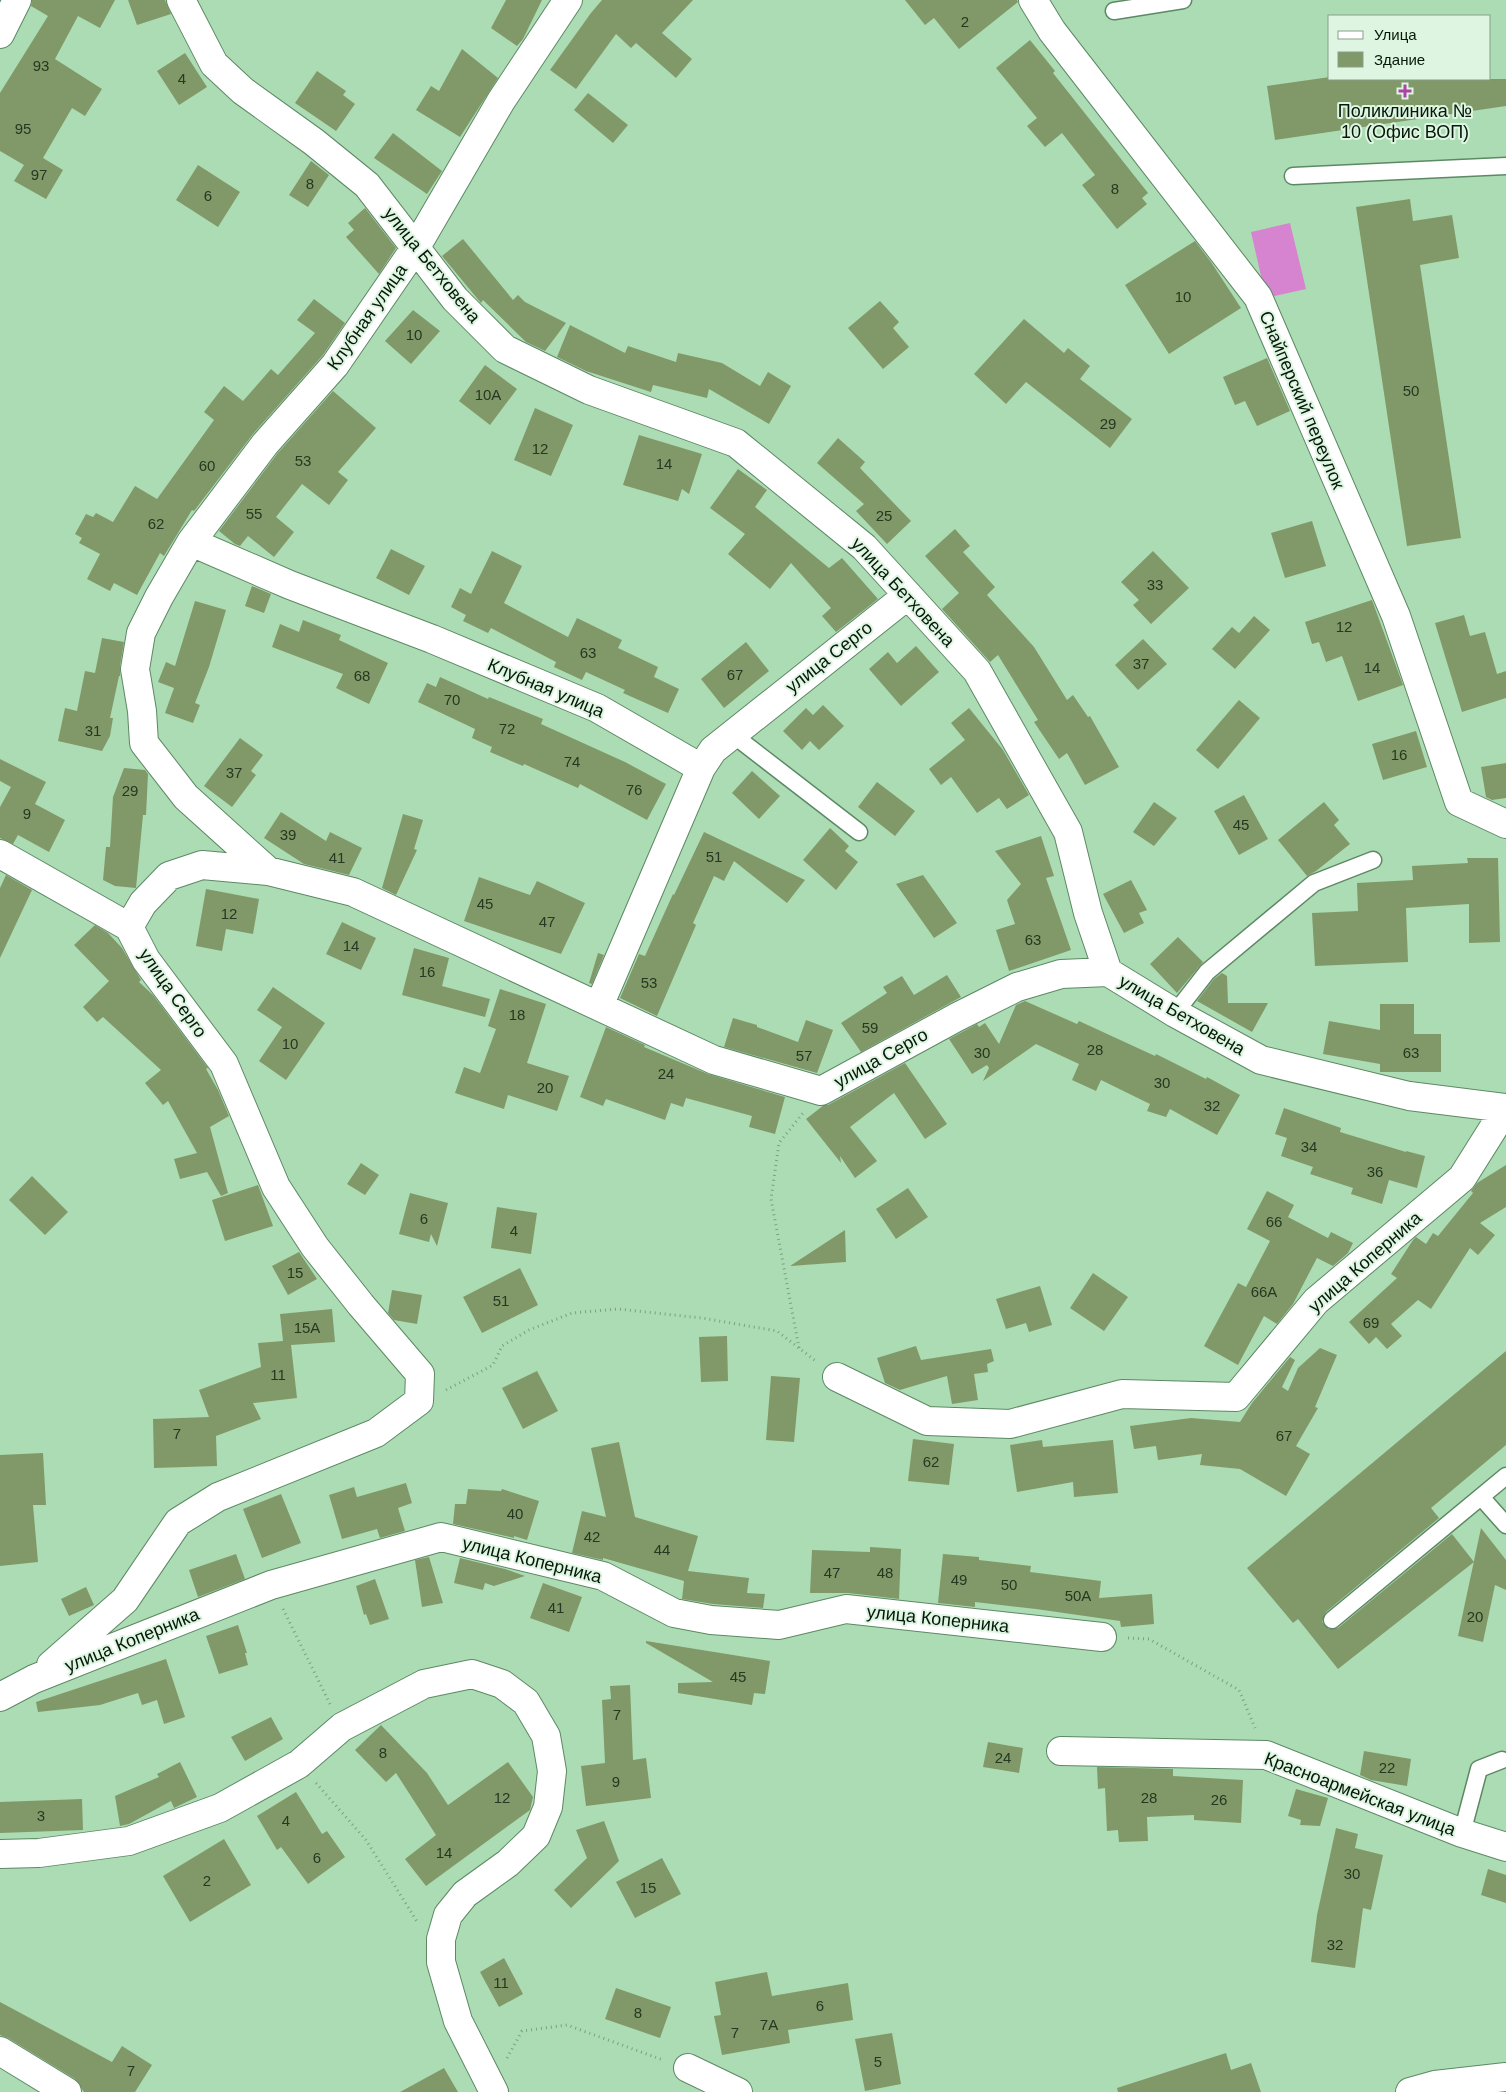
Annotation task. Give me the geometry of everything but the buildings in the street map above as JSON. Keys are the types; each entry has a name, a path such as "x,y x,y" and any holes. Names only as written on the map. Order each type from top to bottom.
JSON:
{"street":[{"path":"0,34 18,0"},
{"name":"улица Бетховена","path":"181,0 214,64 243,91 314,142 367,185 455,299 504,349 589,390 736,443 864,547 977,671 1068,832 1088,913 1108,972 1175,1013 1261,1060 1409,1096 1506,1108"},
{"name":"Клубная улица","path":"268,871 186,797 144,743 135,669 141,633 159,597 191,542 265,444 335,365 416,247 502,101 568,0"},
{"name":"Снайперский переулок","path":"1033,0 1052,31 1258,297 1396,616 1459,802 1506,824"},
{"name":"Клубная улица","path":"191,542 290,585 432,640 597,708 701,768"},
{"name":"улица Серго","path":"599,1006 701,768 713,750 908,595"},
{"path":"0,854 129,927"},
{"name":"улица Серго","path":"419,1401 420,1374 360,1305 315,1247 276,1187 224,1064 146,960 129,927 143,902 169,876 202,865 268,871 353,892 714,1060 821,1091 957,1017 1017,987 1061,974 1108,972"},
{"name":"улица Коперника","path":"837,1377 928,1421 1010,1424 1122,1394 1236,1397 1316,1301 1462,1178 1506,1108"},
{"name":"улица Коперника","path":"34,1680 125,1600 178,1522 218,1497 376,1433 419,1401"},
{"name":"улица Коперника","path":"0,1697 34,1680 271,1585 441,1537 603,1576 674,1613 711,1620 779,1625 846,1609 1102,1637"},
{"path":"0,1854 39,1853 129,1841 220,1808 299,1764 342,1727 424,1684 472,1674 502,1684 526,1702 546,1736 552,1771 548,1807 536,1836 508,1862 465,1894 448,1915 441,1939 441,1962 458,2021 492,2089"},
{"name":"Красноармейская улица","path":"1061,1751 1266,1755 1462,1833 1506,1847"},
{"path":"0,2051 67,2092"},
{"path":"688,2068 738,2092"},
{"path":"1410,2092 1435,2085 1506,2077"}],"lane":[{"path":"1114,10 1183,0"},
{"path":"1293,176 1506,166"},
{"path":"732,734 859,832"},
{"path":"1175,1013 1207,972 1314,883 1372,860"},
{"path":"1332,1620 1482,1498 1506,1476"},
{"path":"1482,1498 1506,1525"},
{"path":"1462,1833 1479,1769 1505,1759"}],"path":[{"path":"800,1348 772,1198 780,1143 821,1091"},
{"path":"419,1401 435,1396 493,1365 502,1346 529,1330 572,1312 618,1309 702,1318 777,1331 837,1377"},
{"path":"271,1585 342,1727"},
{"path":"1102,1637 1149,1639 1239,1690 1266,1755"},
{"path":"299,1764 366,1840 418,1923 441,1939"},
{"path":"492,2089 522,2031 567,2025 688,2068"}],"shaded area":[{"path":"1290,223 1306,289 1266,298 1251,232"}],"place":[{"name":"Поликлиника № 10 (Офис ВОП)","path":"1405,91"}]}
